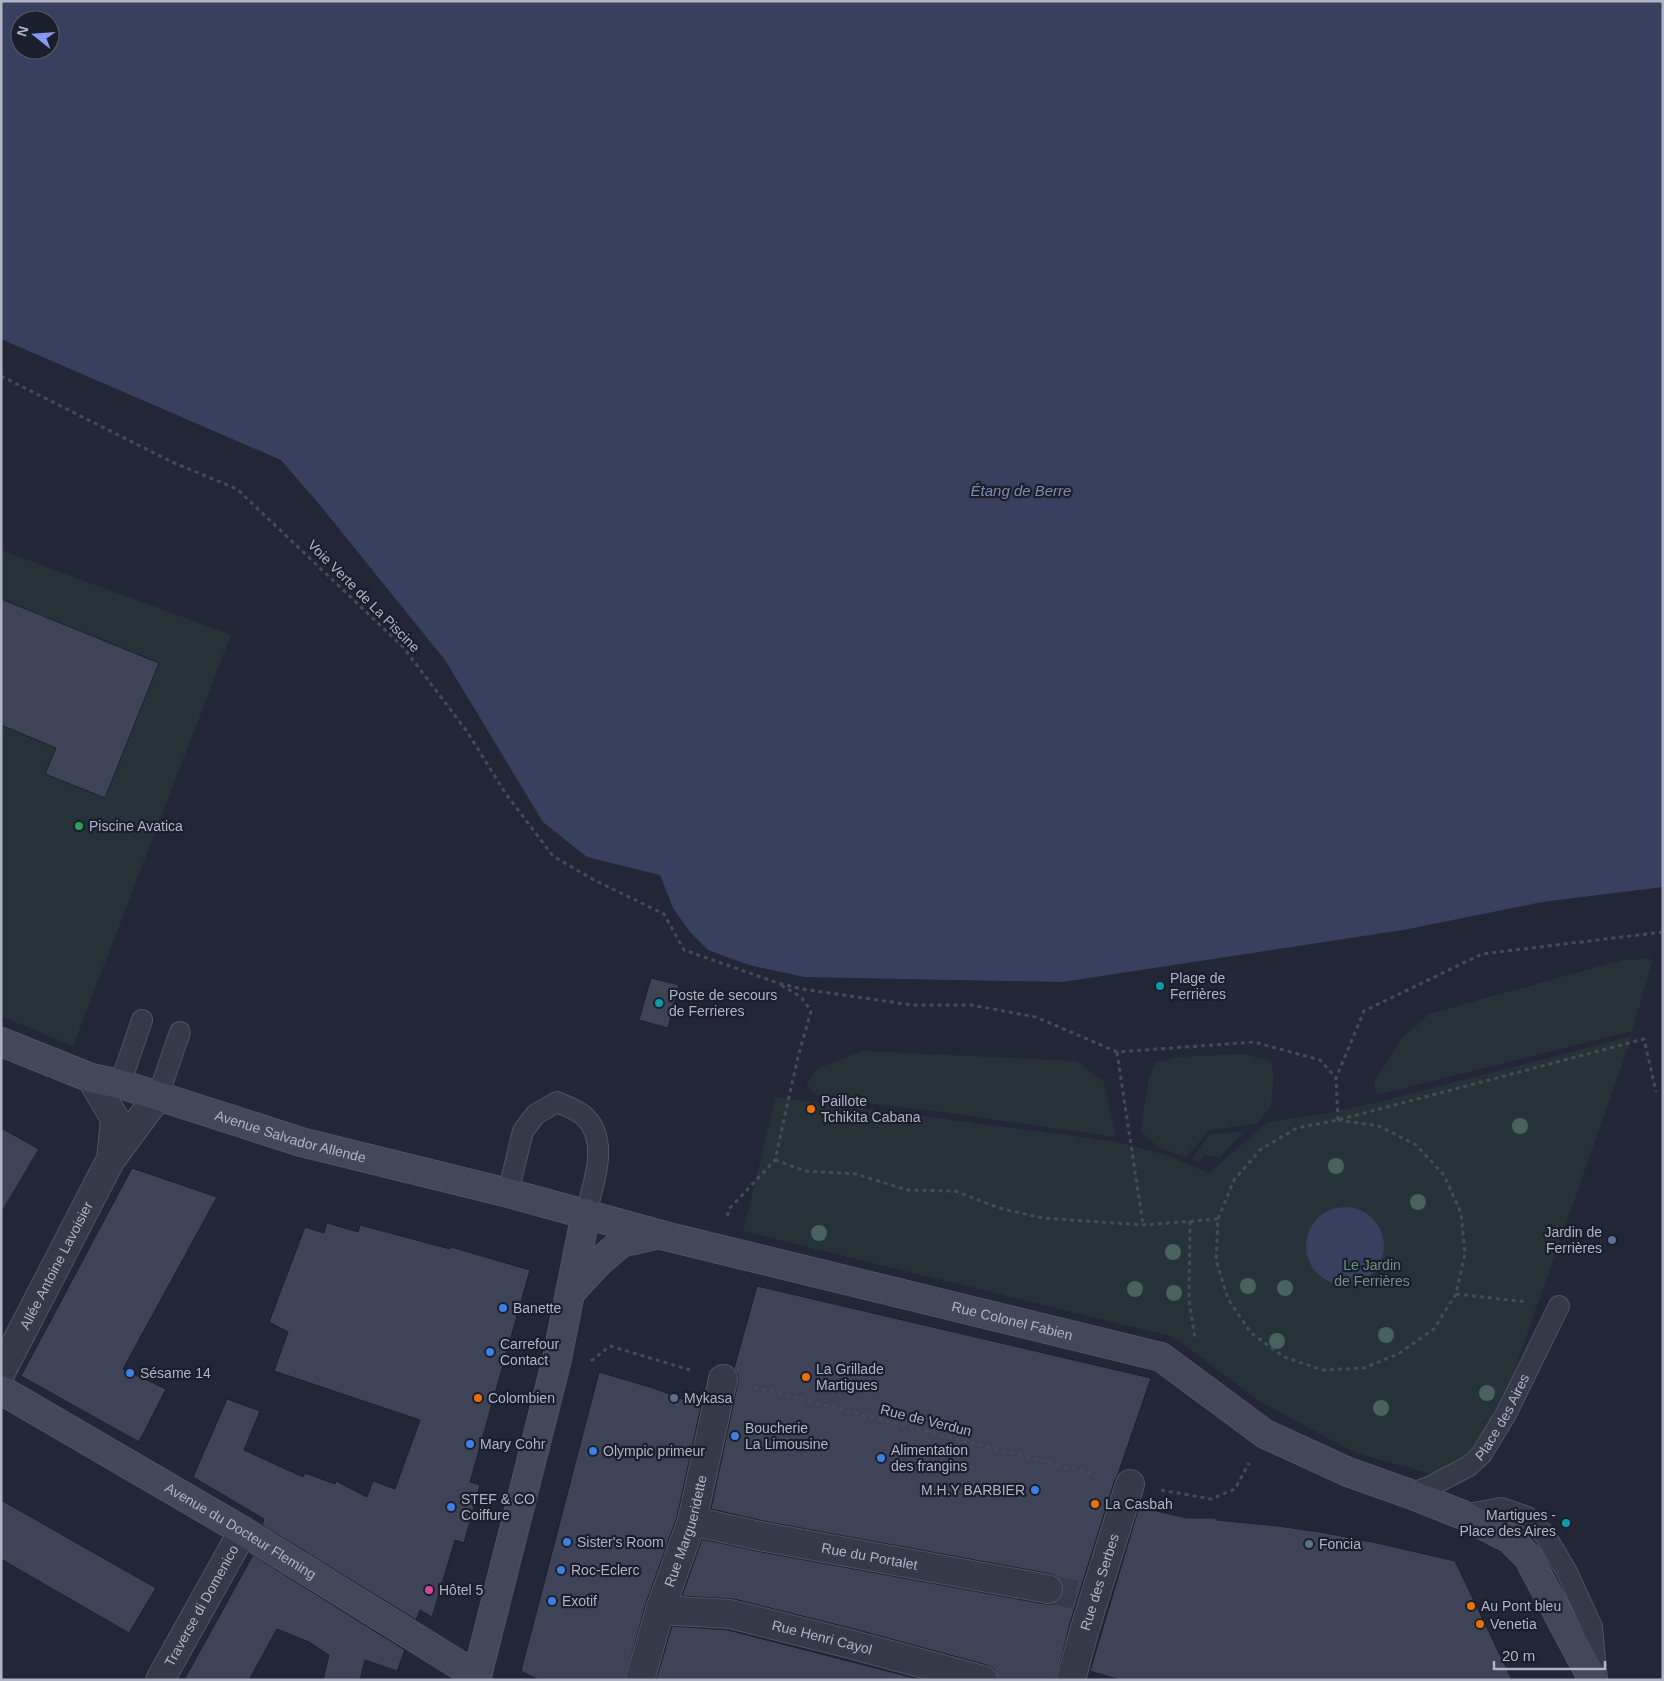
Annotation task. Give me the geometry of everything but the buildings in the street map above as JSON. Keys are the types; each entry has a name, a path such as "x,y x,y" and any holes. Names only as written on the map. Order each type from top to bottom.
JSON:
{"main road":[{"name":"Avenue Salvador Allende","path":"1,1042 91,1078 120,1084 301,1142 586,1213"},
{"name":"Rue Colonel Fabien","path":"586,1213 716,1248 1161,1356 1265,1434 1348,1472 1410,1494 1463,1516 1510,1539 1528,1557 1595,1680"},
{"path":"480,1679 557,1359 586,1213"},
{"path":"570,1293 599,1262 621,1243 660,1234"},
{"name":"Avenue du Docteur Fleming","path":"1,1390 244,1531 480,1679"}],"street":[{"name":"Allée Antoine Lavoisier","path":"91,1078 115,1119 111,1159"},
{"name":"Allée Antoine Lavoisier","path":"1,1372 111,1159 158,1096"},
{"name":"Rue Margueridette","path":"640,1680 660,1610 692,1521 723,1379"},
{"name":"Rue des Serbes","path":"1071,1680 1091,1597 1130,1484"},
{"name":"Rue du Portalet","path":"692,1521 775,1539 1048,1590"},
{"name":"Traverse di Domenico","path":"160,1680 244,1531"},
{"name":"Rue Henri Cayol","path":"660,1610 730,1614 983,1680"}],"lane":[{"path":"120,1084 142,1020"},
{"path":"158,1096 180,1032"},
{"path":"508,1193 523,1131 536,1114 557,1102 585,1116 596,1134 598,1167 586,1213"},
{"name":"Place des Aires","path":"1410,1494 1431,1486 1469,1466 1481,1455 1506,1414 1559,1306"}],"path":[{"name":"Voie Verte de La Piscine","path":"1,376 172,462 237,489 403,647 466,730 506,794 553,856 594,880 664,914 684,950 778,983"},
{"path":"1338,1120 1336,1078 1364,1011 1482,954 1663,932"},
{"path":"778,983 802,989 912,1005 971,1005 1036,1017 1117,1052 1254,1042 1320,1060 1336,1078"},
{"path":"716,1248 730,1208 775,1160 798,1057 811,1011 801,997 778,983"},
{"path":"1338,1120 1379,1126 1416,1145 1444,1175 1461,1212 1465,1254 1456,1294 1434,1328 1398,1354 1364,1368 1323,1370 1284,1357 1251,1333 1228,1300 1216,1260 1218,1219 1234,1180 1261,1148 1297,1128 1338,1120 1644,1039 1656,1092"},
{"path":"1117,1052 1143,1225"},
{"path":"775,1160 804,1171 856,1174 908,1190 955,1191 999,1208 1043,1218 1143,1225 1218,1219"},
{"path":"1175,1368 1195,1342 1189,1299 1190,1221"},
{"path":"1456,1294 1559,1306"},
{"name":"Rue de Verdun","path":"557,1359 586,1365 610,1346 723,1379 1130,1484 1211,1499 1235,1489 1265,1434"}],"green space":[{"name":"Piscine Avatica","path":"1,550 231,635 73,1046 1,1016"},
{"path":"1653,959 1632,1031 1376,1095 1374,1081 1402,1038 1429,1014 1622,960"},
{"name":"Le Jardin de Ferrières","path":"1632,1036 1503,1403 1466,1459 1431,1474 1356,1453 1262,1403 1174,1337 743,1231 776,1097 1112,1141 1166,1155 1209,1173 1268,1122 1323,1114 1375,1103"},
{"path":"863,1051 1077,1061 1104,1082 1116,1137 820,1097 806,1086 818,1068"},
{"path":"1243,1054 1271,1061 1274,1077 1271,1106 1257,1124 1210,1130 1186,1157 1159,1148 1141,1131 1148,1082 1155,1063 1178,1057"},
{"path":"1244,1132 1219,1158 1205,1155 1199,1162 1192,1160 1209,1134"}],"water":[{"name":"Étang de Berre","path":"1,1 1663,1 1663,887 1542,902 1403,930 1062,982 804,977 749,965 708,950 690,932 673,908 660,875 587,857 543,822 445,660 281,460 1,339"},
{"path":"1345,1207 1360,1210 1373,1218 1381,1231 1384,1246 1381,1261 1373,1274 1360,1282 1345,1285 1330,1282 1317,1274 1309,1261 1306,1246 1309,1231 1317,1218 1330,1210"}],"tunnel":[{"path":"1048,1589 1087,1597"}],"place":[{"name":"Piscine Avatica","path":"79,826"},
{"name":"Plage de Ferrières","path":"1160,986"},
{"name":"Poste de secours de Ferrieres","path":"659,1003"},
{"name":"Paillote Tchikita Cabana","path":"811,1109"},
{"name":"Jardin de Ferrières","path":"1612,1240"},
{"name":"Banette","path":"503,1308"},
{"name":"Carrefour Contact","path":"490,1352"},
{"name":"Sésame 14","path":"130,1373"},
{"name":"La Grillade Martigues","path":"806,1377"},
{"name":"Colombien","path":"478,1398"},
{"name":"Mykasa","path":"674,1398"},
{"name":"Boucherie La Limousine","path":"735,1436"},
{"name":"Mary Cohr","path":"470,1444"},
{"name":"Olympic primeur","path":"593,1451"},
{"name":"Alimentation des frangins","path":"881,1458"},
{"name":"M.H.Y BARBIER","path":"1035,1490"},
{"name":"La Casbah","path":"1095,1504"},
{"name":"STEF & CO Coiffure","path":"451,1507"},
{"name":"Martigues - Place des Aires","path":"1566,1523"},
{"name":"Sister's Room","path":"567,1542"},
{"name":"Foncia","path":"1309,1544"},
{"name":"Roc-Eclerc","path":"561,1570"},
{"name":"Hôtel 5","path":"429,1590"},
{"name":"Exotif","path":"552,1601"},
{"name":"Au Pont bleu","path":"1471,1606"},
{"name":"Venetia","path":"1480,1624"}]}
